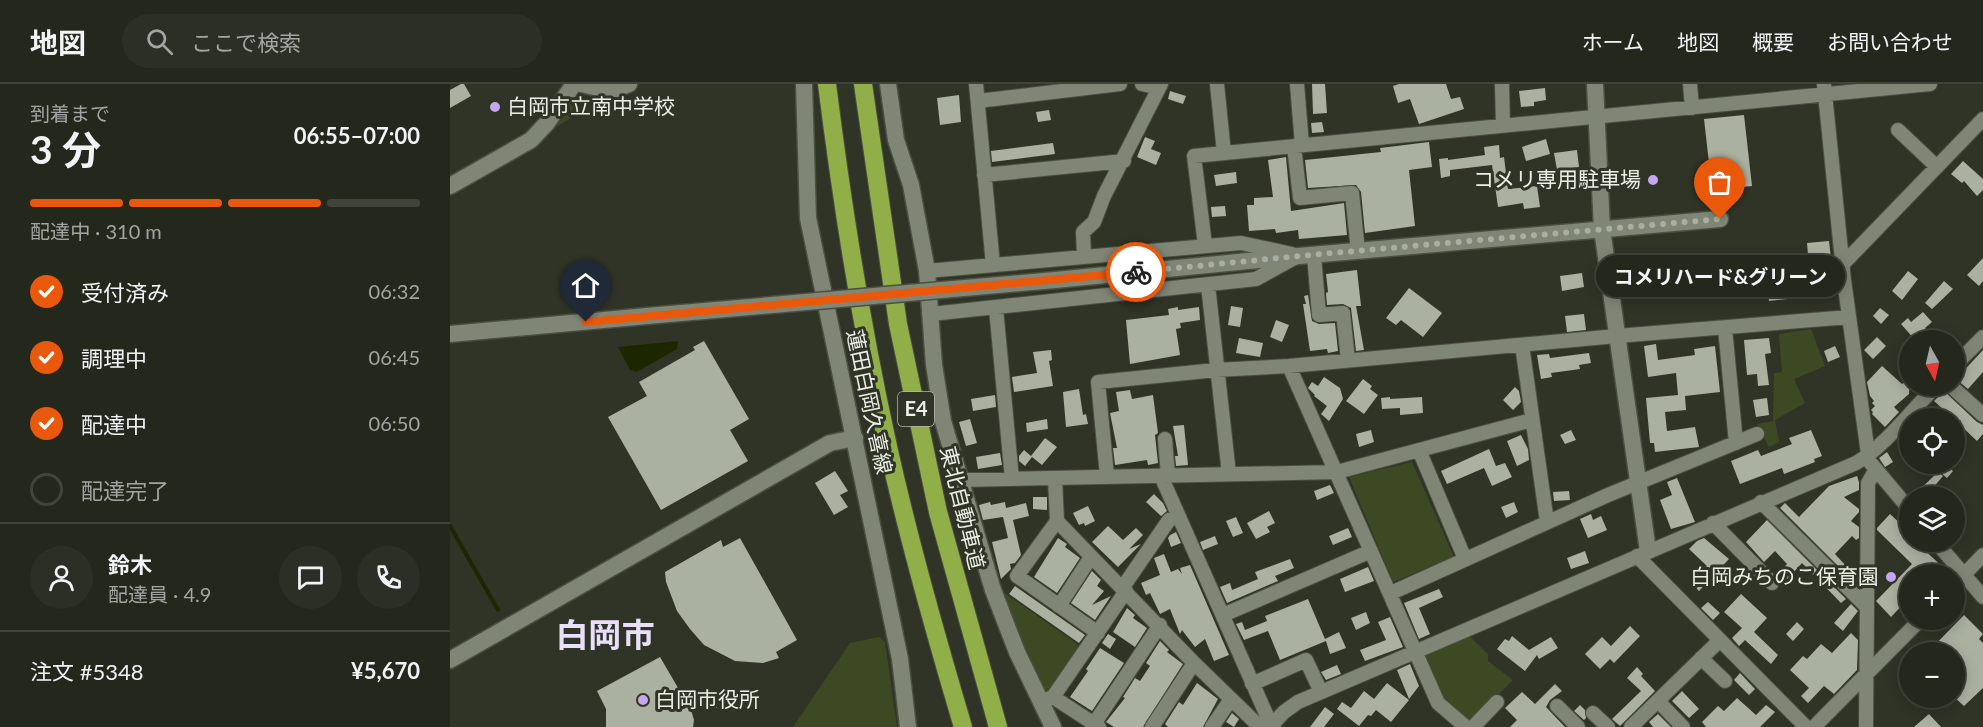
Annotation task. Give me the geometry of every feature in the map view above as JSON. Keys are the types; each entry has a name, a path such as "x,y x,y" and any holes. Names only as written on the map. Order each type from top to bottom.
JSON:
{"highway":[{"name":"E4","path":"827,84 854,273 887,442 915,560 963,727"},
{"name":"東北自動車道","path":"863,84 898,324 938,512 998,727"}],"street":[{"path":"450,186 531,140 547,123 574,85 611,91 629,84"},
{"name":"蓮田白岡久喜線","path":"804,84 808,218 900,658 908,727"},
{"path":"888,84 896,140 911,184 927,271 934,365 943,421 993,590 1017,652 1047,700 1051,725"},
{"path":"976,84 993,265"},
{"path":"978,101 1120,84"},
{"path":"1084,256 1083,231 1094,222 1104,196 1124,161 1160,86 1142,84"},
{"path":"1216,84 1224,153"},
{"path":"1297,84 1300,198 1352,193 1358,251"},
{"path":"1502,84 1503,125"},
{"path":"1595,84 1602,229 1637,482 1642,553 1720,640 1806,727"},
{"path":"1690,84 1692,108"},
{"path":"1205,245 1194,156 1692,108 1824,89 1930,84"},
{"path":"1824,89 1842,265 1868,456 1870,465 1899,498"},
{"path":"1842,265 1983,119"},
{"path":"1898,130 1937,167"},
{"path":"984,175 1124,161"},
{"path":"450,334 1720,219"},
{"path":"927,271 1241,243 1307,255"},
{"path":"931,315 1256,279 1307,255"},
{"path":"1307,255 1319,315 1343,313 1348,360"},
{"path":"1208,285 1229,474"},
{"path":"996,308 1012,479"},
{"path":"1107,476 1098,382 1849,317"},
{"path":"1725,328 1736,443"},
{"path":"1965,355 1983,337"},
{"path":"1522,345 1547,522"},
{"path":"1288,366 1438,703 1459,725"},
{"path":"1268,726 1298,702 1868,456 1926,396"},
{"path":"1962,396 1983,414"},
{"path":"959,480 1337,472 1532,420"},
{"path":"1391,593 1637,482 1757,435"},
{"path":"450,660 830,443 855,438"},
{"path":"1165,439 1165,476 1178,516 1223,615 1268,726"},
{"path":"1419,450 1465,560"},
{"path":"1866,727 1868,483 1875,471"},
{"path":"1055,478 1057,521 1017,576 1098,633"},
{"path":"1761,502 1866,606"},
{"path":"1047,700 1098,633 1169,520 1178,516"},
{"path":"1057,521 1231,699 1268,726"},
{"path":"1713,523 1772,583"},
{"path":"1223,615 1371,551"},
{"path":"1965,574 1983,555"},
{"path":"1059,606 1091,557"},
{"path":"1965,584 1983,597"},
{"path":"1047,700 1097,725 1160,625"},
{"path":"1814,727 1910,630"},
{"path":"1635,726 1720,640"},
{"path":"1701,658 1725,681"},
{"path":"1252,684 1306,660 1321,692"},
{"path":"1152,727 1194,663"},
{"path":"1212,727 1231,699"},
{"path":"1658,701 1683,727"},
{"path":"1473,727 1497,702"},
{"path":"1557,706 1578,727"},
{"path":"1593,713 1608,727"}],"shaded area":[{"path":"574,101 581,108 581,112 556,127"},
{"path":"1811,329 1825,366 1794,379 1805,403 1775,420 1779,442 1769,447 1757,424 1773,421 1774,373 1782,372 1779,334"},
{"path":"678,341 677,349 637,372 630,370 618,347"},
{"path":"1412,462 1454,557 1393,582 1349,477"},
{"path":"1003,592 1082,647 1050,695 1045,696 1001,595"},
{"path":"1468,635 1488,654 1488,661 1513,680 1469,724 1441,702 1421,658 1424,652"},
{"path":"879,637 885,642 897,727 793,727 850,643"}],"building":[{"path":"464,84 471,96 450,108 450,90"},
{"path":"1312,84 1325,84 1327,113 1313,114"},
{"path":"1446,84 1451,99 1460,97 1464,109 1419,124 1410,99 1398,103 1393,86"},
{"path":"1545,88 1546,100 1534,102 1534,106 1521,107 1519,91"},
{"path":"1170,91 1186,96 1183,104 1168,99"},
{"path":"959,95 961,122 940,125 937,98"},
{"path":"1049,110 1051,120 1038,122 1036,112"},
{"path":"1744,115 1752,186 1712,190 1704,119"},
{"path":"1322,122 1324,132 1312,133 1311,123"},
{"path":"1145,137 1155,141 1151,149 1161,153 1156,165 1137,157"},
{"path":"1546,139 1550,154 1526,161 1522,147"},
{"path":"1429,142 1432,167 1409,170 1415,226 1365,233 1361,192 1356,185 1308,188 1305,160 1381,152 1380,148"},
{"path":"1053,143 1055,154 992,162 991,151"},
{"path":"1499,145 1500,158 1504,157 1508,189 1537,186 1540,207 1524,209 1523,203 1498,207 1492,165 1450,170 1450,176 1441,178 1439,159 1485,155 1484,147"},
{"path":"1577,150 1579,167 1557,170 1554,153"},
{"path":"1286,157 1291,211 1344,203 1347,235 1299,239 1298,230 1276,233 1275,229 1249,231 1247,205 1254,205 1254,198 1273,197 1268,160"},
{"path":"1963,161 1983,179 1983,190 1977,196 1964,181 1962,183 1951,174"},
{"path":"1236,172 1237,183 1216,186 1214,175"},
{"path":"1225,206 1226,216 1212,217 1211,207"},
{"path":"1829,241 1831,259 1820,260 1819,253 1808,255 1807,243"},
{"path":"1693,258 1695,271 1627,279 1626,267"},
{"path":"1983,258 1983,281 1979,286 1967,275"},
{"path":"1742,260 1743,279 1701,283 1700,263"},
{"path":"1357,270 1361,306 1356,306 1364,350 1356,351 1351,308 1343,304 1327,305 1326,274"},
{"path":"1908,271 1918,279 1902,300 1892,291"},
{"path":"1582,273 1584,287 1562,291 1560,276"},
{"path":"1944,281 1953,289 1932,309 1925,303"},
{"path":"1795,284 1797,298 1769,301 1767,288"},
{"path":"1409,288 1442,313 1423,337 1401,320 1396,325 1386,318"},
{"path":"1308,295 1312,321 1319,324 1335,323 1338,351 1328,353 1327,349 1310,351 1303,304 1306,304 1304,296"},
{"path":"1231,306 1243,308 1240,327 1228,325"},
{"path":"1178,307 1178,310 1199,307 1200,320 1180,323 1181,328 1176,329 1180,355 1130,364 1126,320 1169,315 1168,309"},
{"path":"1880,308 1889,315 1881,324 1873,316"},
{"path":"1923,312 1932,322 1925,328 1927,330 1906,330 1901,324 1908,318 1911,322"},
{"path":"1584,314 1586,330 1567,332 1565,316"},
{"path":"1276,320 1289,325 1282,342 1270,337"},
{"path":"1877,337 1886,346 1873,359 1864,350"},
{"path":"1239,338 1263,343 1260,357 1236,353"},
{"path":"1769,338 1771,353 1765,354 1769,385 1758,386 1757,374 1747,375 1744,340"},
{"path":"704,341 749,419 730,430 748,461 661,510 608,417 647,396 639,382 695,350 693,347"},
{"path":"1656,344 1658,360 1695,355 1694,349 1715,346 1720,392 1685,396 1686,410 1665,412 1667,431 1695,427 1699,447 1655,452 1654,443 1650,443 1646,398 1678,395 1676,373 1648,377 1644,346"},
{"path":"1835,346 1840,357 1828,362 1824,351"},
{"path":"1051,350 1052,360 1049,361 1053,386 1014,392 1012,377 1037,373 1033,352"},
{"path":"1983,350 1983,372 1968,389 1965,386 1965,369"},
{"path":"1589,353 1591,363 1579,365 1580,369 1551,373 1552,377 1541,379 1537,355 1549,354 1550,358"},
{"path":"1882,366 1899,381 1899,396 1907,396 1894,407 1899,412 1885,427 1872,414 1871,410 1875,406 1872,403 1874,401 1870,396 1867,382"},
{"path":"1324,377 1340,388 1343,399 1329,421 1321,414 1327,406 1308,388 1312,382 1318,386"},
{"path":"1363,379 1378,395 1364,414 1346,401"},
{"path":"1515,387 1519,391 1521,402 1513,410 1503,400"},
{"path":"1079,389 1083,415 1086,414 1088,424 1066,427 1063,392"},
{"path":"1130,390 1132,399 1153,395 1158,433 1155,435 1158,463 1148,465 1147,460 1115,465 1113,448 1117,448 1110,413 1119,411 1116,392"},
{"path":"995,395 996,407 973,411 971,399"},
{"path":"1939,396 1949,396 1962,408 1942,408 1934,401"},
{"path":"1390,397 1390,399 1422,397 1423,413 1400,415 1400,408 1382,409 1381,398"},
{"path":"1767,398 1769,415 1756,417 1753,400"},
{"path":"1965,411 1983,425 1983,434 1977,441 1965,430"},
{"path":"970,419 977,443 966,446 959,422"},
{"path":"1047,419 1048,429 1027,432 1026,423"},
{"path":"1184,425 1188,465 1176,466 1175,456 1178,456 1173,426"},
{"path":"1371,430 1374,442 1359,447 1356,434"},
{"path":"1571,430 1576,440 1565,444 1560,435"},
{"path":"1811,430 1822,456 1814,459 1815,462 1784,474 1782,468 1740,484 1731,461 1758,450 1761,456 1792,444 1789,438"},
{"path":"1521,435 1528,449 1529,460 1517,466 1507,441"},
{"path":"1045,438 1057,447 1042,465 1032,457 1025,466 1019,461 1019,456 1024,450 1031,456"},
{"path":"1489,449 1496,466 1505,463 1512,477 1492,486 1484,468 1447,484 1441,471"},
{"path":"1887,452 1893,462 1885,467 1879,458"},
{"path":"1000,453 1002,465 978,469 976,457"},
{"path":"835,471 848,491 840,495 848,507 834,515 815,483"},
{"path":"1936,474 1943,476 1934,486 1923,486"},
{"path":"1857,476 1859,490 1844,497 1859,509 1851,521 1859,527 1859,538 1856,540 1852,536 1835,554 1858,579 1858,586 1780,508 1785,503 1799,517 1829,486"},
{"path":"1677,478 1695,522 1671,529 1660,500 1672,495 1667,482"},
{"path":"1330,485 1334,493 1317,500 1314,491"},
{"path":"1569,491 1570,500 1554,501 1553,492"},
{"path":"1154,494 1167,511 1161,516 1146,502"},
{"path":"1033,497 1047,497 1047,510 1033,509"},
{"path":"990,502 991,505 1005,502 1006,508 1026,503 1029,516 1013,520 1021,555 1015,563 1010,564 1011,569 1001,579 992,542 1008,538 1003,517 983,520 979,505"},
{"path":"1514,502 1518,512 1506,518 1501,507"},
{"path":"1088,506 1095,521 1085,526 1084,523 1079,525 1073,513"},
{"path":"1269,511 1275,523 1267,527 1270,532 1256,539 1247,523"},
{"path":"1591,514 1593,520 1601,516 1607,530 1588,538 1580,519"},
{"path":"1890,514 1899,522 1899,551 1877,530"},
{"path":"1236,517 1243,533 1233,537 1226,521"},
{"path":"1767,520 1846,599 1841,603 1802,563 1783,584 1781,582 1777,575 1787,564 1775,551 1764,562 1746,542"},
{"path":"1108,526 1123,540 1136,528 1143,535 1129,549 1141,544 1118,567 1092,542"},
{"path":"1348,528 1352,537 1333,545 1329,536"},
{"path":"1176,532 1181,543 1171,547 1168,538"},
{"path":"1215,536 1218,544 1203,550 1200,542"},
{"path":"740,538 797,640 776,652 779,658 763,663 735,661 704,645 677,611 666,582 665,572 721,540 723,547"},
{"path":"1058,538 1067,544 1065,547 1080,558 1057,593 1034,577"},
{"path":"1704,538 1729,559 1699,591 1691,583 1707,566 1689,549"},
{"path":"1585,551 1589,563 1571,569 1567,558"},
{"path":"1900,552 1927,552 1939,564 1912,564"},
{"path":"1164,554 1171,572 1178,569 1182,574 1180,568 1190,565 1229,655 1214,661 1205,639 1195,647 1182,630 1180,634 1170,609 1160,614 1150,593 1146,595 1141,583 1160,575 1154,558"},
{"path":"1290,559 1294,568 1275,576 1278,581 1227,603 1220,587 1230,583 1232,590 1258,579 1255,572"},
{"path":"1368,567 1374,581 1345,592 1340,579"},
{"path":"1092,571 1101,580 1097,586 1104,591 1092,605 1111,596 1095,620 1071,603"},
{"path":"1899,577 1899,609 1891,617 1876,601"},
{"path":"1015,586 1085,635 1079,643 1009,594"},
{"path":"1439,589 1443,597 1419,608 1430,634 1419,639 1404,603"},
{"path":"1741,594 1767,618 1754,632 1778,655 1771,664 1745,640 1739,646 1732,638 1742,628 1724,612"},
{"path":"1308,599 1325,639 1339,632 1346,648 1330,654 1326,641 1280,660 1268,631 1244,640 1236,624 1242,622 1245,630 1267,621 1265,616"},
{"path":"1708,602 1720,613 1713,620 1701,608"},
{"path":"1851,604 1858,611 1843,631 1834,623"},
{"path":"1127,608 1135,615 1133,618 1147,628 1135,647 1113,632"},
{"path":"1366,612 1370,623 1356,630 1351,618"},
{"path":"1965,616 1983,634 1979,639 1983,643 1983,688 1965,705 1965,642 1938,642 1949,630 1965,630"},
{"path":"1390,617 1403,647 1365,661 1360,650 1386,640 1378,622"},
{"path":"1797,622 1804,629 1793,641 1786,634"},
{"path":"1630,626 1640,636 1614,663 1610,659 1600,669 1585,654 1602,637 1611,646"},
{"path":"1851,633 1858,640 1857,670 1834,694 1824,686 1808,703 1801,696 1809,688 1790,670 1803,656 1807,659 1821,644 1832,653"},
{"path":"1108,634 1116,639 1110,649 1102,643"},
{"path":"1512,636 1529,650 1551,637 1558,648 1539,659 1537,655 1525,671 1497,649 1505,639 1509,641"},
{"path":"1160,641 1169,650 1167,652 1183,664 1143,727 1114,727 1106,722 1125,698 1123,697 1135,678 1140,681 1150,666 1146,663"},
{"path":"1100,648 1124,663 1092,711 1070,697"},
{"name":"白岡市役所","path":"660,657 691,710 694,720 693,727 606,727 606,709 597,691"},
{"path":"1410,664 1419,686 1409,699 1397,670"},
{"path":"1337,665 1341,674 1326,680 1321,672"},
{"path":"1637,667 1643,674 1641,676 1655,691 1620,726 1612,719 1641,691 1627,678"},
{"path":"1740,673 1755,689 1749,695 1734,680"},
{"path":"1197,683 1218,699 1203,727 1168,727 1165,724 1179,702 1183,705"},
{"path":"1387,683 1409,700 1391,722 1376,710 1371,716 1368,715 1359,726 1337,709 1342,702 1351,708 1364,691 1374,699"},
{"path":"1555,684 1562,691 1550,700 1546,707 1565,727 1510,727 1517,720 1505,708 1522,692 1535,704"},
{"path":"1682,691 1699,709 1689,718 1672,701"},
{"path":"704,697 717,698 717,708 703,707"},
{"path":"1737,698 1756,715 1766,705 1775,712 1760,727 1706,727 1702,722 1718,706 1724,711"},
{"path":"1580,705 1585,710 1584,720 1574,711"},
{"path":"1325,707 1334,714 1324,727 1310,727"},
{"path":"1232,713 1239,719 1234,727 1226,722"},
{"path":"1658,714 1671,727 1653,727 1649,722"},
{"path":"1929,714 1941,727 1914,727"}],"waterway":[{"path":"450,526 498,610"}],"way so far":[{"path":"1136,272 1720,219"}],"place":[{"name":"白岡市立南中学校","path":"495,107"},
{"name":"コメリ専用駐車場","path":"1653,180"},
{"name":"コメリハード&グリーン","path":"1720,219"},
{"name":"白岡みちのこ保育園","path":"1891,577"},
{"name":"白岡市役所","path":"643,700"}],"district":[{"name":"白岡市","path":"605,635"}],"route":[{"path":"586,322 1136,272"}]}
